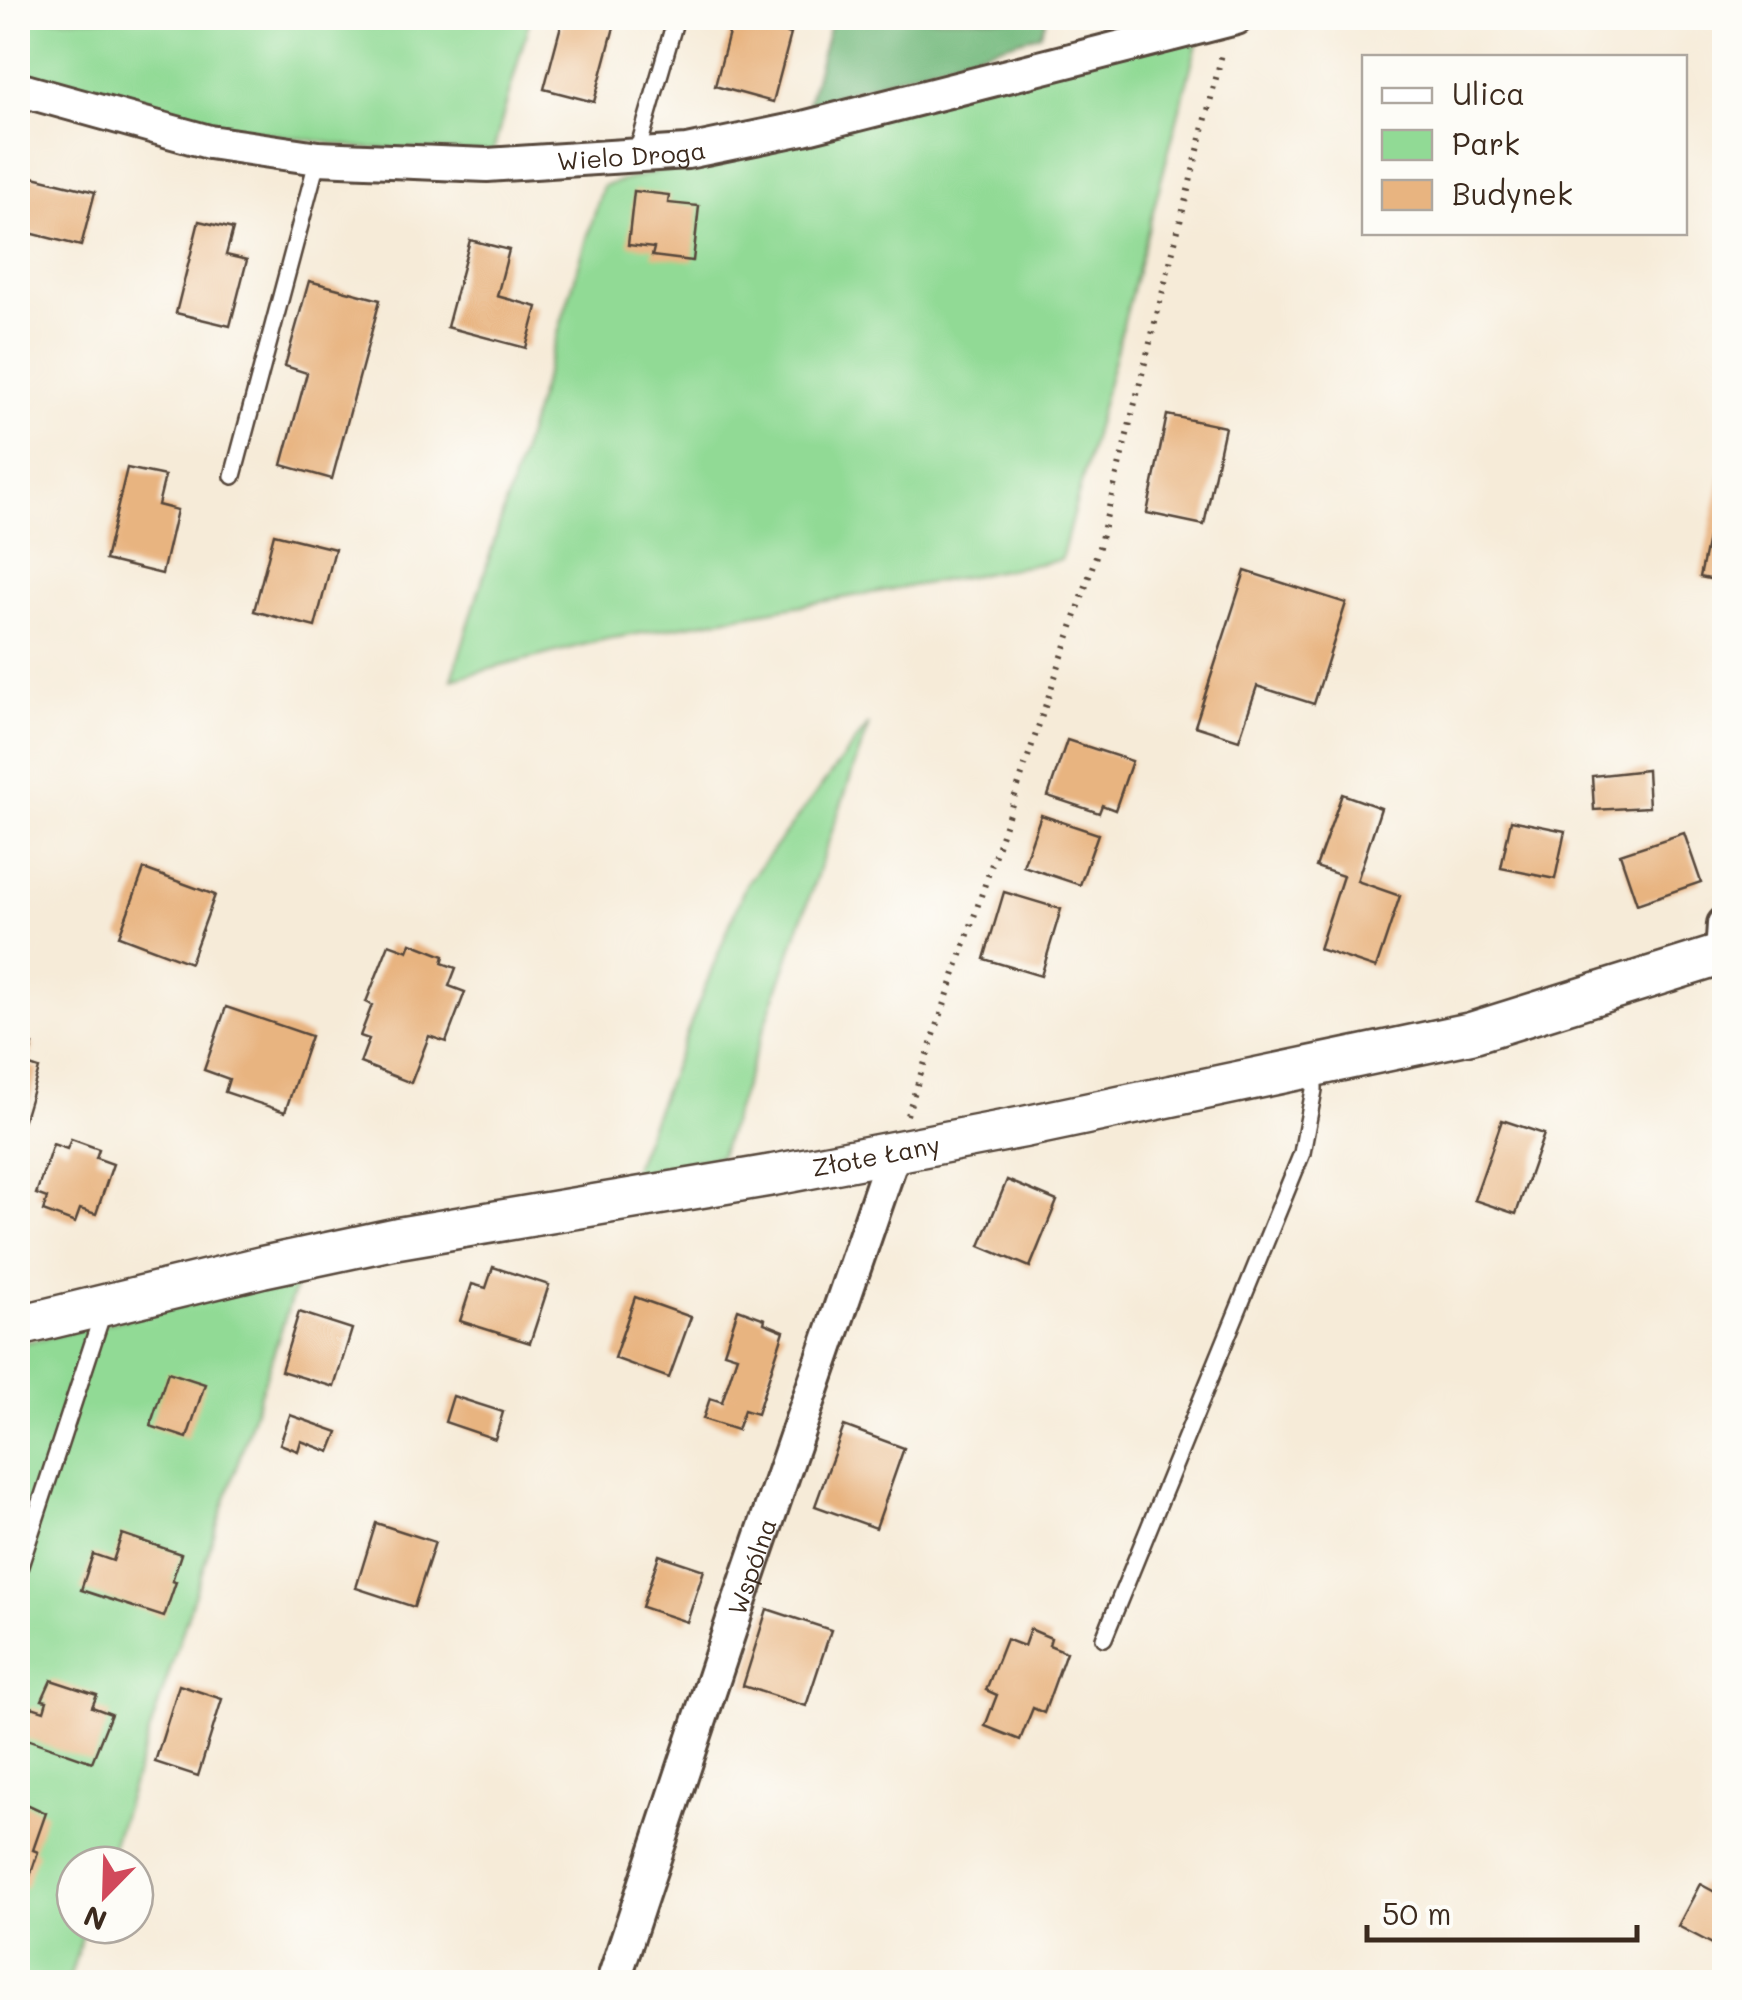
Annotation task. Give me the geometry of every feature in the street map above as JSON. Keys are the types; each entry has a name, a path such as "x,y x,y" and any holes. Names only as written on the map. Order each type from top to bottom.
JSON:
{"street":[{"name":"Wielo Droga","path":"18,89 209,142 318,158 487,165 687,152 804,128 1234,18"},
{"name":"Złote Łany","path":"18,1326 262,1266 398,1238 773,1176 1472,1033 1724,944"},
{"name":"Wspólna","path":"613,1982 734,1614 894,1152"}],"lane":[{"path":"636,156 676,18"},
{"path":"233,476 318,158"},
{"path":"1104,1638 1302,1154 1314,1090 1314,1066"},
{"path":"18,1572 105,1305"}],"path":[{"path":"894,1152 1099,547 1234,18"}],"green space":[{"path":"18,18 530,18 493,152 361,148 195,122 18,70"},
{"path":"832,18 1047,18 1040,34 808,104"},
{"path":"1202,25 1061,560 602,640 452,679 603,186"},
{"path":"869,724 720,1156 631,1174 745,886"},
{"path":"298,1278 113,1845 55,1845 55,1945 80,1945 68,1982 18,1982 18,1344"}],"building":[{"path":"563,18 614,27 594,102 544,89"},
{"path":"733,18 791,34 773,102 715,86"},
{"path":"21,174 95,192 81,246 18,230"},
{"path":"634,191 669,195 668,203 699,206 693,261 652,256 654,248 628,245"},
{"path":"199,221 233,229 226,255 247,260 230,326 176,313"},
{"path":"470,240 509,250 497,296 537,307 526,348 447,327"},
{"path":"309,281 380,300 332,479 282,465 307,373 285,366"},
{"path":"1167,415 1225,427 1204,525 1147,513"},
{"path":"1724,466 1724,582 1700,577"},
{"path":"127,468 165,476 158,505 177,510 162,574 105,560"},
{"path":"274,534 335,549 315,627 254,611"},
{"path":"1245,571 1346,603 1314,704 1257,686 1239,740 1195,726"},
{"path":"1067,740 1132,761 1115,810 1102,805 1099,813 1048,796"},
{"path":"1647,770 1649,807 1594,810 1592,776"},
{"path":"1342,794 1381,808 1357,881 1400,896 1376,968 1319,949 1343,876 1316,867"},
{"path":"1041,815 1098,834 1080,885 1023,866"},
{"path":"1511,820 1565,831 1555,879 1501,868"},
{"path":"1684,833 1701,882 1637,904 1620,854"},
{"path":"144,869 215,895 190,963 119,936"},
{"path":"1004,892 1061,909 1041,976 984,959"},
{"path":"411,943 444,956 442,963 456,968 449,986 465,992 446,1042 429,1036 411,1083 360,1063 369,1039 360,1036 372,1005 366,1002 389,944 408,951"},
{"path":"226,1007 311,1036 285,1112 225,1092 229,1079 204,1070"},
{"path":"18,1040 33,1045 27,1065 39,1069 18,1139"},
{"path":"1502,1120 1544,1134 1516,1214 1474,1200"},
{"path":"71,1139 99,1149 96,1158 113,1164 96,1214 80,1209 75,1223 43,1211 47,1198 36,1194 53,1144 67,1149"},
{"path":"1007,1180 1057,1201 1030,1267 980,1246"},
{"path":"493,1267 549,1285 530,1343 460,1321 472,1284 486,1288"},
{"path":"635,1297 691,1317 669,1378 614,1358"},
{"path":"738,1309 784,1331 757,1414 744,1410 737,1430 703,1419 710,1398 722,1402 737,1356 724,1352"},
{"path":"299,1312 352,1329 334,1387 281,1371"},
{"path":"168,1372 205,1384 187,1438 150,1426"},
{"path":"453,1396 503,1412 495,1439 445,1422"},
{"path":"290,1415 338,1432 330,1452 301,1441 298,1451 280,1444"},
{"path":"844,1426 904,1448 876,1528 815,1506"},
{"path":"376,1523 435,1542 414,1607 356,1588"},
{"path":"122,1534 181,1554 164,1617 81,1590 93,1554 113,1561"},
{"path":"659,1555 704,1570 687,1622 642,1607"},
{"path":"767,1609 831,1630 806,1706 743,1686"},
{"path":"1030,1629 1051,1638 1049,1645 1066,1652 1044,1713 1033,1708 1020,1740 985,1726 997,1695 986,1690 1006,1639 1024,1646"},
{"path":"51,1680 97,1695 92,1707 111,1714 92,1762 21,1737 32,1707 44,1711 47,1701 42,1700"},
{"path":"179,1685 222,1699 198,1776 155,1762"},
{"path":"18,1800 46,1813 33,1850 38,1852 26,1888 18,1885"},
{"path":"1700,1884 1724,1897 1724,1950 1678,1926"}]}
